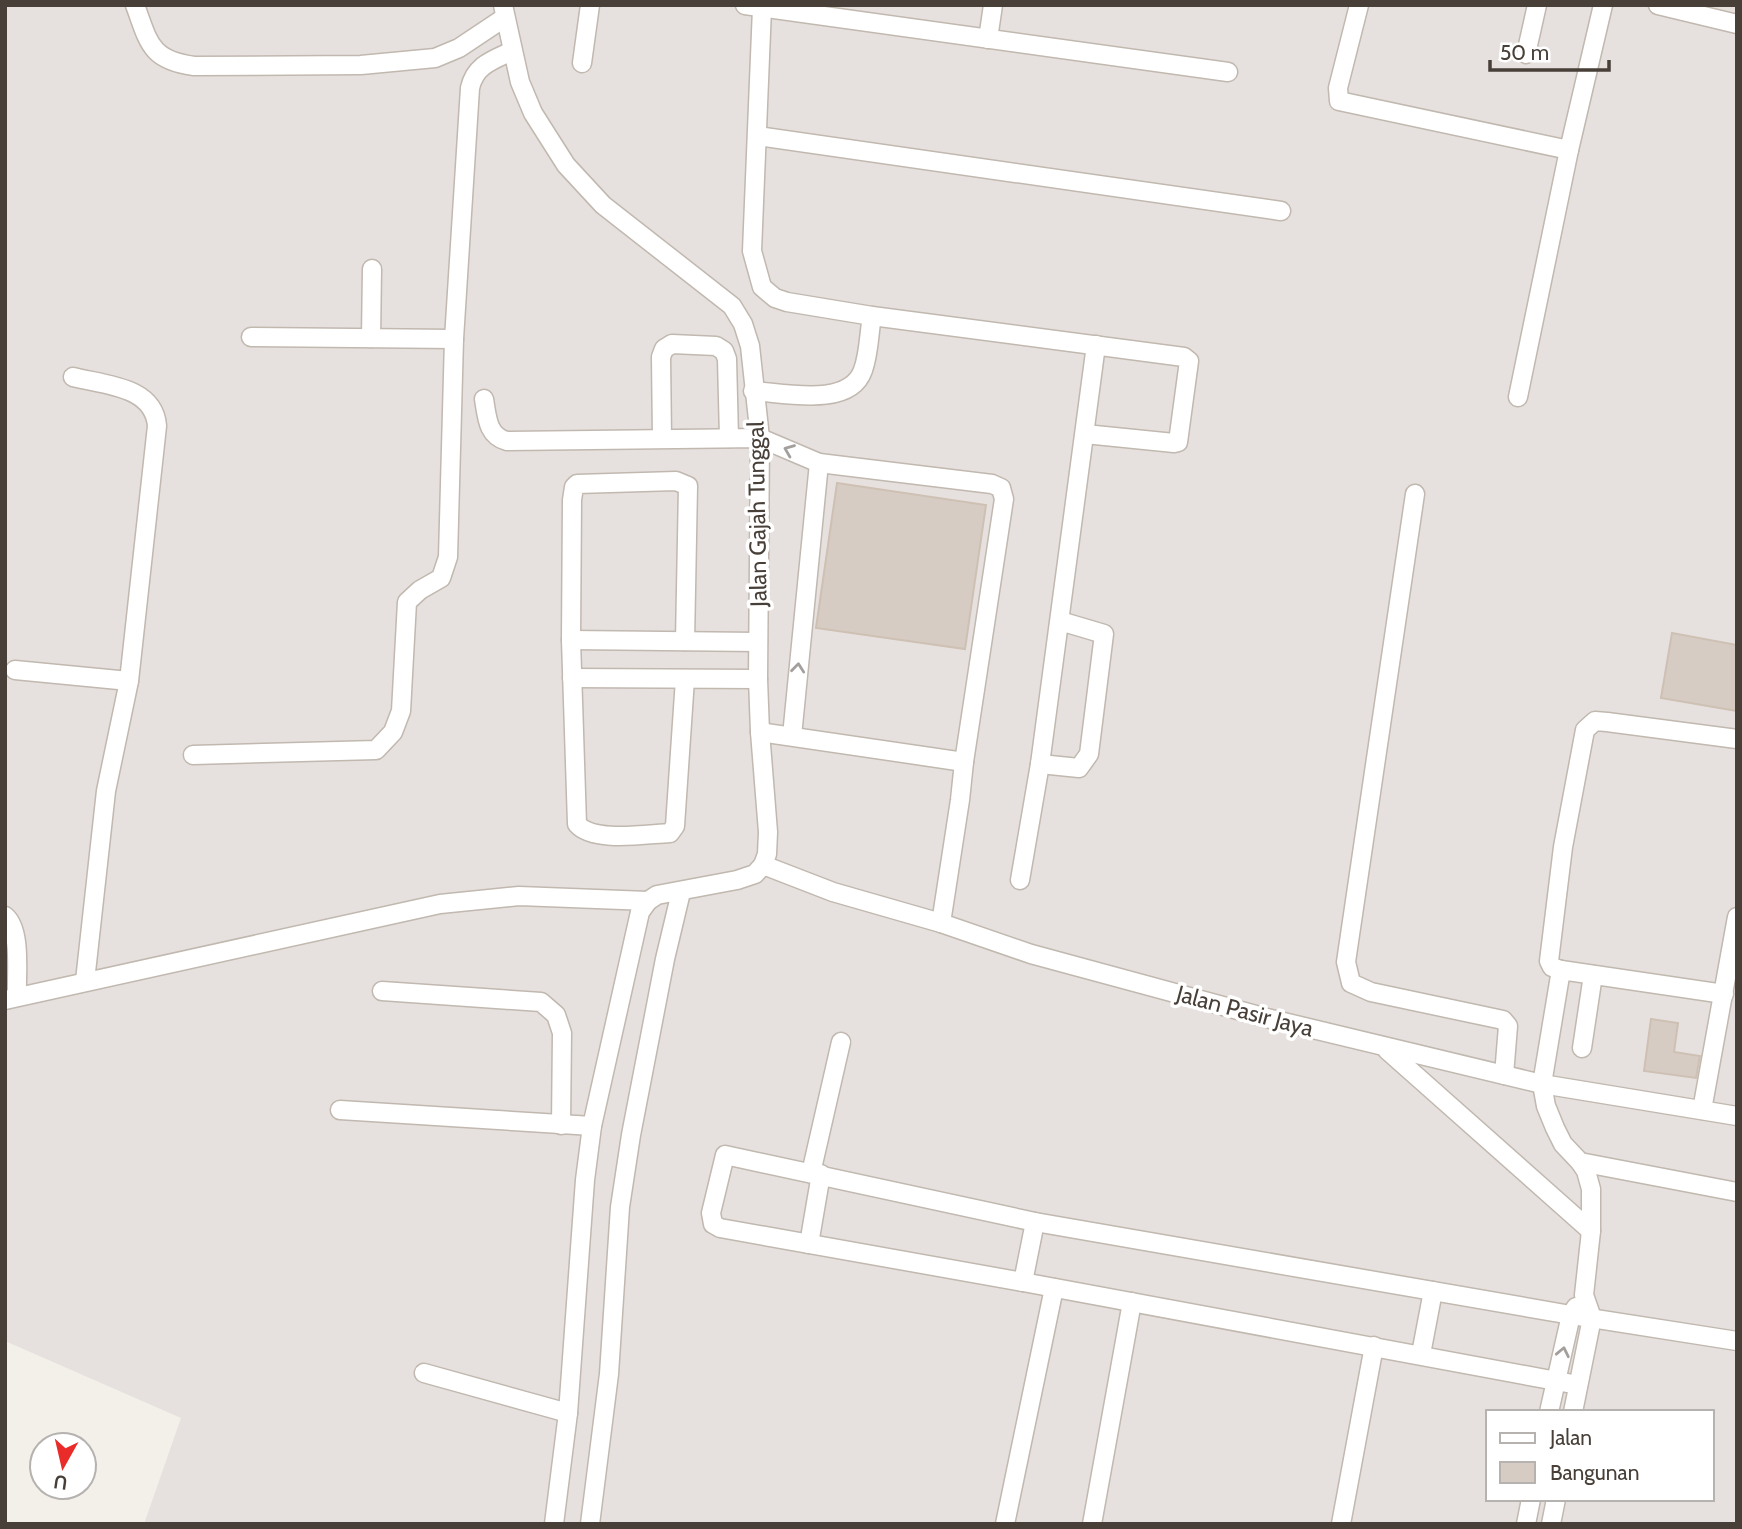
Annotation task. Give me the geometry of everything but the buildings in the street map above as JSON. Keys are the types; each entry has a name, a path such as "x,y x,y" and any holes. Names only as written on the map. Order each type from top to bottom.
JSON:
{"street":[{"path":"135,5 150,46 176,64 194,66 361,65 435,58 459,48 503,12"},
{"path":"582,63 590,5"},
{"path":"988,39 993,5"},
{"path":"1359,5 1338,88 1339,101 1569,150"},
{"path":"1526,54 1537,5"},
{"path":"1518,397 1569,150 1603,5"},
{"path":"1658,5 1737,24"},
{"path":"1085,434 1178,442 1189,363 1184,357 872,316 784,301 762,287 752,251 758,136 753,7 1228,72"},
{"name":"Jalan Gajah Tunggal","path":"503,12 520,82 533,113 566,165 603,205 732,306 743,324 750,346 760,438 758,678 768,832 767,854 763,865"},
{"path":"193,755 376,750 393,732 401,711 407,602 411,596 441,578 448,557 454,339 472,78 486,63 512,51"},
{"path":"758,136 1281,211"},
{"path":"371,338 372,269"},
{"path":"753,391 834,395 853,386 863,371 872,316"},
{"path":"251,337 454,339"},
{"path":"662,438 661,357 664,349 672,344 716,346 724,351 727,359 729,438"},
{"path":"1020,880 1040,764 1096,345"},
{"path":"73,377 138,394 152,406 156,416 129,681 106,791 85,981"},
{"path":"484,399 490,428 499,439 507,441 760,438 819,463 992,484 1001,488 1004,499 997,552 941,923"},
{"path":"792,736 819,463"},
{"path":"685,640 688,486 676,481 582,483 574,487 571,640 577,824 583,831 597,835 670,833 675,826 685,679"},
{"path":"1415,494 1346,962 1347,975 1351,984 1371,992 1503,1020 1508,1026 1504,1075"},
{"path":"1040,764 1079,768 1089,754 1104,635 1060,621"},
{"path":"571,640 758,642"},
{"path":"15,670 129,681"},
{"path":"572,678 758,678"},
{"path":"1724,994 1561,970 1552,967 1549,961 1563,847 1585,730 1589,724 1595,721 1607,722 1737,739"},
{"path":"760,732 964,762"},
{"path":"554,1524 568,1413 580,1230 592,1126 637,921 648,901 657,895 737,880 755,874 763,865"},
{"name":"Jalan Pasir Jaya","path":"763,865 833,892 941,923 1031,954 1384,1047 1542,1084 1737,1116"},
{"path":"590,1524 608,1374 620,1207 665,958 681,892"},
{"path":"5,916 12,922 15,932 11,998 440,904 519,896 648,901"},
{"path":"1702,1110 1737,917"},
{"path":"1561,970 1542,1084 1546,1106 1555,1128 1563,1144 1586,1171 1591,1189 1591,1231 1584,1295 1592,1318 1573,1410"},
{"path":"1582,1048 1593,975"},
{"path":"383,991 541,1002 556,1015 562,1033 561,1125"},
{"path":"809,1244 816,1174 841,1042"},
{"path":"1384,1047 1591,1231"},
{"path":"340,1110 592,1126"},
{"path":"1578,1385 1421,1354 720,1228 713,1224 710,1218 725,1155 1035,1222 1571,1315 1737,1341"},
{"path":"1580,1162 1737,1192"},
{"path":"1023,1282 1035,1222"},
{"path":"1005,1524 1054,1288"},
{"path":"1421,1354 1433,1291"},
{"path":"1550,1410 1571,1315 1584,1295"},
{"path":"1092,1524 1132,1302"},
{"path":"1342,1524 1374,1346"},
{"path":"424,1373 568,1413"},
{"path":"1526,1524 1531,1501"},
{"path":"1551,1524 1556,1501"}],"shaded area":[{"path":"5,5 1737,5 1737,1524 144,1524 181,1418 5,1341"}]}
